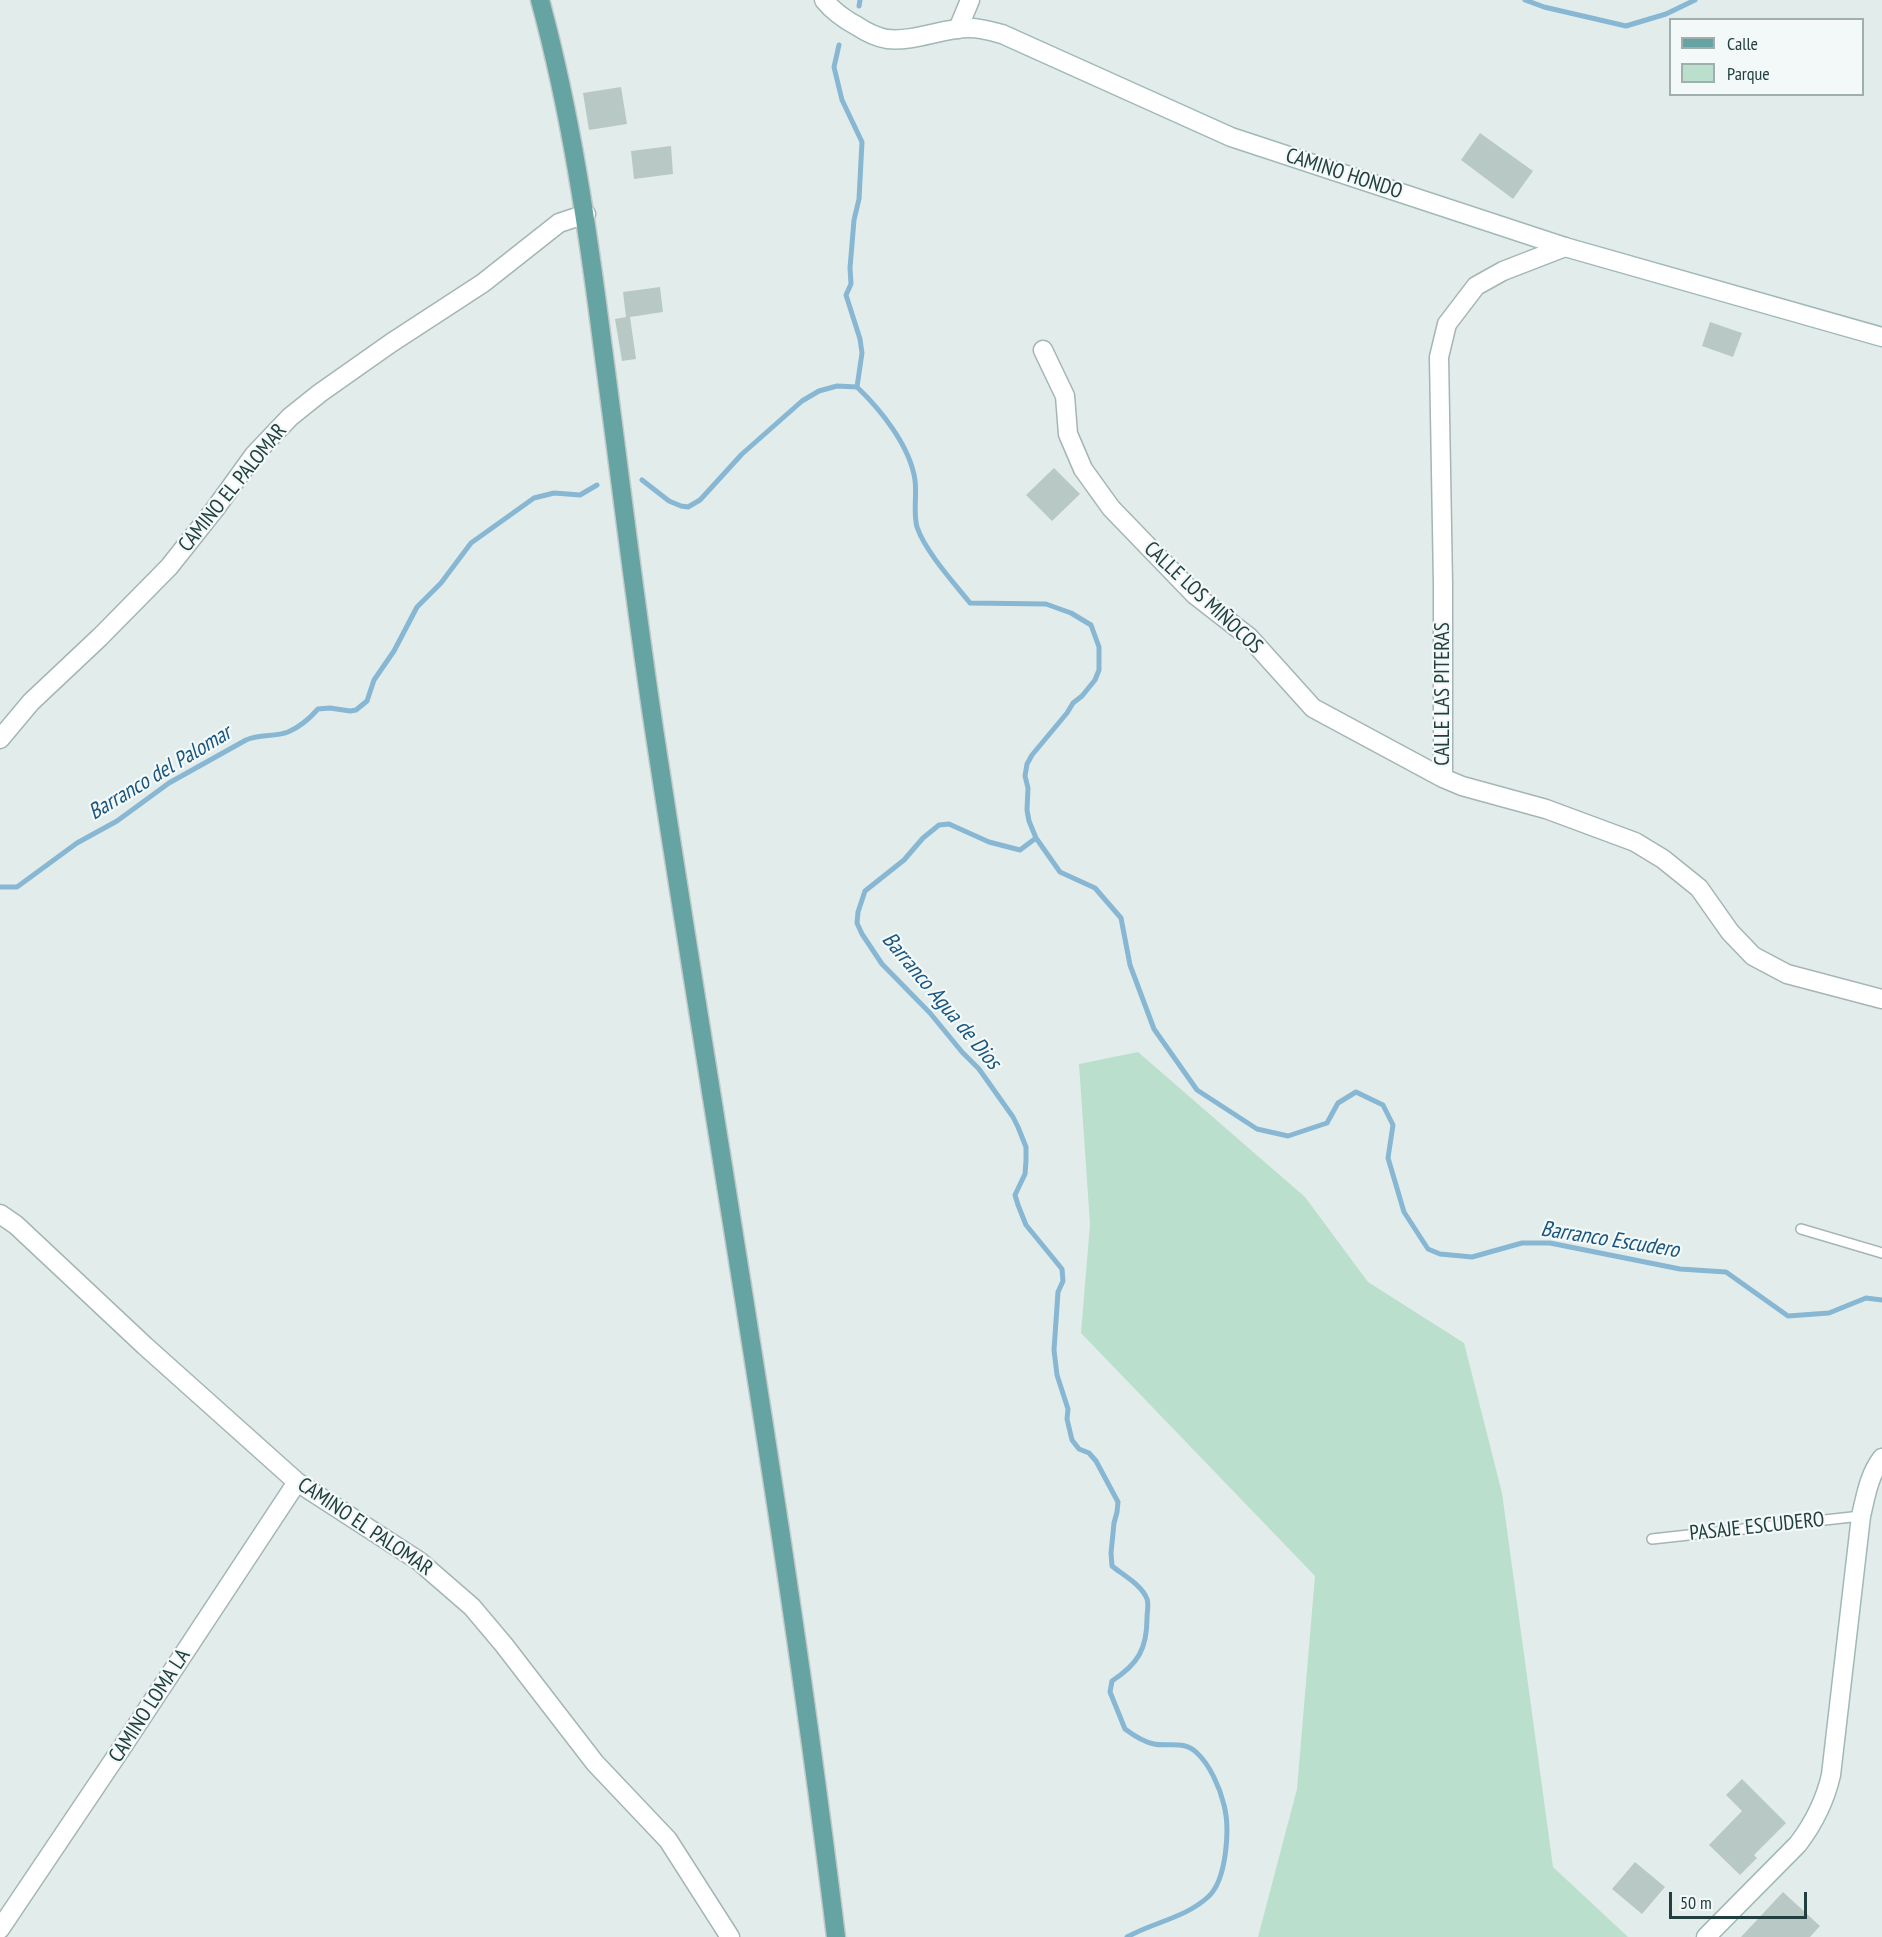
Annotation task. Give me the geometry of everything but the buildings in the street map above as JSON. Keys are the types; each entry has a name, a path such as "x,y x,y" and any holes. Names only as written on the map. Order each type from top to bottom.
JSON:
{"main road":[{"path":"540,0 552,45 586,214 653,724 791,1598 836,1937"}],"street":[{"name":"CAMINO HONDO","path":"824,0 844,19 870,34 885,39 903,39 958,28 987,29 1231,137 1565,247 1882,337"},
{"path":"958,28 970,0"},
{"name":"CAMINO EL PALOMAR","path":"0,739 31,702 169,567 254,455 290,417 391,343 483,283 559,223 586,214"},
{"name":"CALLE LAS PITERAS","path":"1565,247 1503,271 1476,286 1447,324 1439,357 1443,584 1443,778 1462,786 1546,809 1635,842 1664,859 1699,888 1730,932 1753,956 1787,974 1882,999"},
{"name":"CALLE LOS MIÑOCOS","path":"1043,350 1065,396 1068,434 1083,469 1119,516 1195,595 1249,637 1312,708 1443,778"},
{"name":"CAMINO EL PALOMAR","path":"0,1214 16,1226 297,1482 420,1561 472,1607 595,1763 668,1840 730,1937"},
{"path":"1706,1937 1798,1844 1809,1830 1827,1793 1831,1776 1862,1516 1868,1484 1882,1458"},
{"name":"CAMINO LOMA LA","path":"0,1929 297,1482"}],"lane":[{"path":"1801,1229 1882,1253"},
{"name":"PASAJE ESCUDERO","path":"1652,1539 1862,1516"}],"green space":[{"path":"1138,1052 1305,1197 1368,1282 1464,1343 1502,1493 1553,1867 1628,1937 1258,1937 1297,1789 1315,1576 1081,1333 1090,1224 1079,1064"}],"waterway":[{"name":"Barranco Agua de Dios","path":"859,6 860,0"},
{"path":"1525,0 1544,7 1626,26 1666,14 1695,0"},
{"name":"Barranco Escudero","path":"839,45 834,67 842,100 862,142 859,199 854,220 850,268 851,284 846,295 862,353 857,387 885,418 901,442 915,480 917,527 926,546 970,603 1046,604 1071,613 1091,625 1099,647 1099,670 1095,680 1073,703 1027,764 1025,776 1028,788 1029,821 1036,838 1060,872 1095,888 1121,918 1130,965 1154,1029 1197,1090 1257,1129 1288,1136 1327,1123 1338,1103 1356,1092 1383,1105 1393,1125 1388,1158 1404,1212 1428,1249 1440,1254 1472,1257 1522,1243 1550,1243 1680,1269 1726,1272 1788,1316 1829,1313 1866,1298 1882,1300"},
{"name":"Barranco del Palomar","path":"642,480 669,501 688,507 700,500 742,454 802,401 819,391 837,386 857,387"},
{"name":"Barranco del Palomar","path":"0,887 17,887 77,843 117,821 169,783 246,740 288,732 297,728 318,709 356,710 367,701 374,680 394,651 417,607 441,583 471,543 534,498 554,493 580,495 597,485"},
{"name":"Barranco Agua de Dios","path":"1036,838 1020,850 989,842 949,824 939,825 923,838 904,860 865,891 857,923 882,964 930,1013 979,1069 1018,1127 1026,1147 1025,1174 1015,1195 1018,1205 1026,1225 1062,1269 1063,1281 1058,1292 1054,1350 1057,1375 1068,1409 1067,1419 1072,1440 1079,1449 1089,1453 1096,1461 1118,1502 1111,1553 1112,1566 1137,1585 1148,1601 1147,1629 1143,1647 1134,1662 1112,1681 1110,1692 1125,1729 1150,1743 1182,1745 1197,1753 1214,1777 1224,1805 1227,1840 1223,1866 1214,1889 1208,1897 1189,1910 1127,1937"}]}
